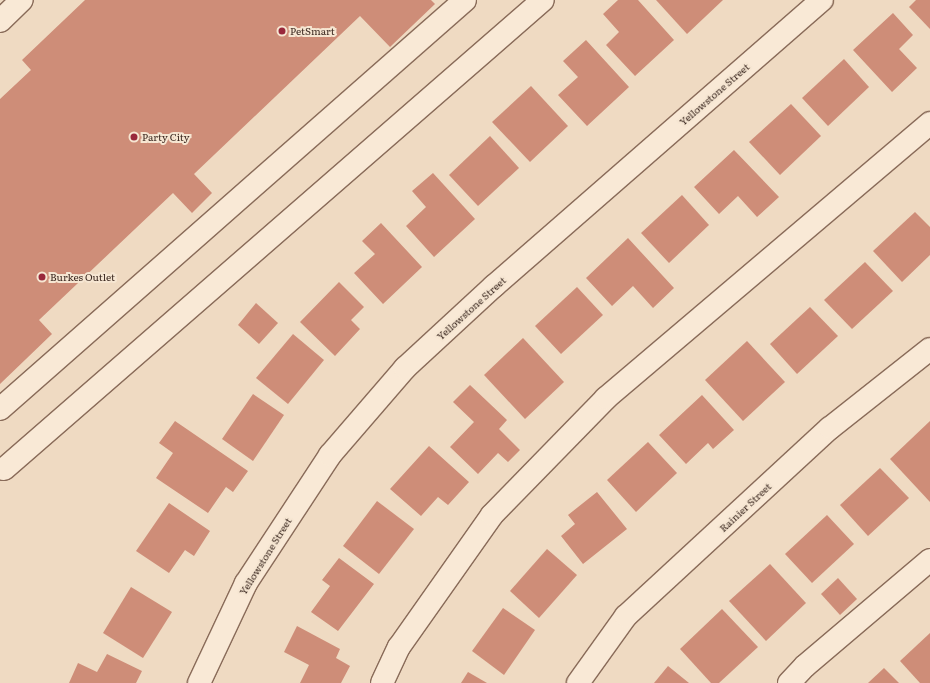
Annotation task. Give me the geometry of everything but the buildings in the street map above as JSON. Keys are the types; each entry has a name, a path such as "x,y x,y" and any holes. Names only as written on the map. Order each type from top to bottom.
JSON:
{"street":[{"path":"0,21 22,0"},
{"path":"0,409 465,0"},
{"path":"4,469 543,0"},
{"name":"Yellowstone Street","path":"199,683 246,584 330,455 405,368 500,281 822,0"},
{"path":"382,683 399,647 492,516 600,403 930,123"},
{"name":"Rainier Street","path":"578,683 626,616 830,428 930,349"},
{"path":"789,683 805,666 930,560"}],"place":[{"name":"PetSmart","path":"282,31"},
{"name":"Party City","path":"134,137"},
{"name":"Burkes Outlet","path":"42,277"}]}
